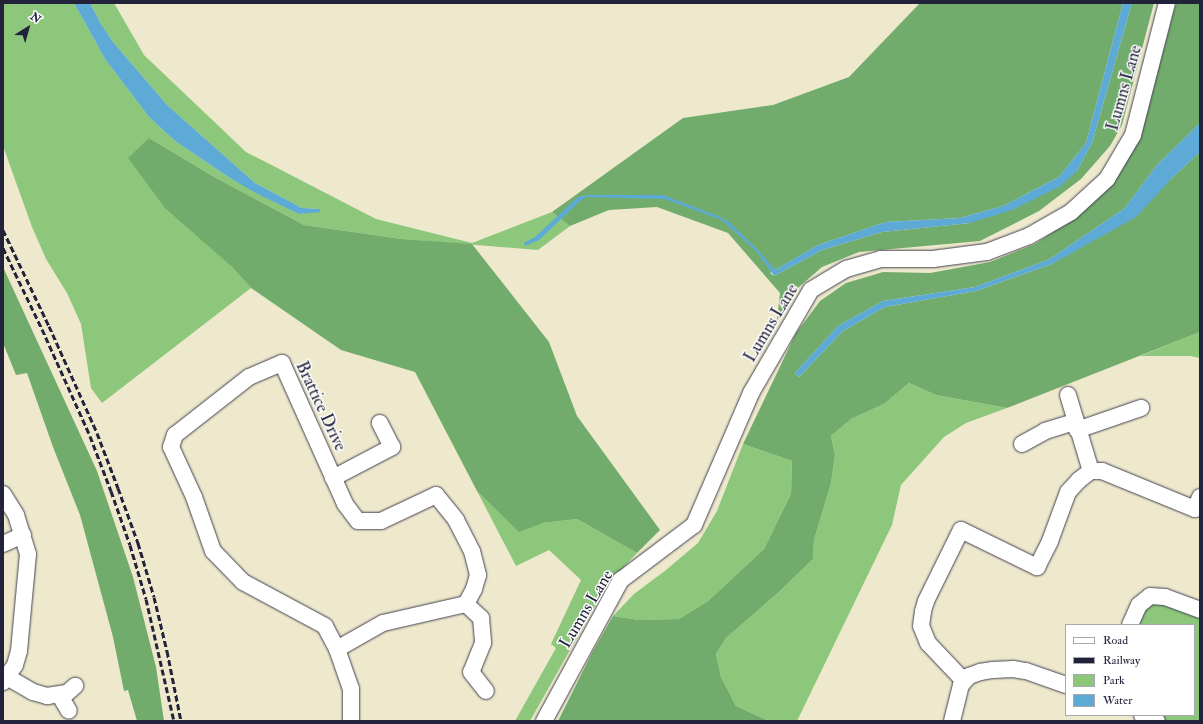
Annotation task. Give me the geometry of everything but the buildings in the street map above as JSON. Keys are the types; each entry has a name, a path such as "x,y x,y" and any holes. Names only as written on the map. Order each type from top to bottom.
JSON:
{"street":[{"name":"Lumns Lane","path":"544,721 621,580 694,525 751,393 811,290 846,269 881,259 934,259 987,252 1029,236 1071,212 1107,179 1132,135 1167,3"},
{"name":"Brattice Drive","path":"351,721 351,689 337,649 325,626 243,582 213,551 194,497 171,447 175,435 249,378 282,363 345,504 358,521 381,521 436,495 456,520 472,551 478,575 474,589 466,604"},
{"path":"1068,395 1076,426 1091,472"},
{"path":"1022,444 1045,431 1076,426 1141,408"},
{"path":"333,478 392,447 380,423"},
{"path":"964,680 928,643 922,626 923,612 926,601 961,530 1037,567 1050,541 1068,492 1079,480 1091,472 1102,471 1196,509 1200,497"},
{"path":"3,494 16,515 28,554 28,576 22,614 19,650 15,665 5,680 47,696 60,696 67,693 75,686"},
{"path":"3,544 23,535"},
{"path":"1130,624 1139,605 1150,596 1165,597 1200,610"},
{"path":"337,649 383,623 466,604 481,618 483,643 471,672 486,691"},
{"path":"952,721 957,694 964,680 969,676 980,672 1013,669 1026,671 1065,685"},
{"path":"60,696 69,711"}],"green space":[{"path":"3,3 74,3 105,59 149,117 175,141 233,180 299,214 320,211 320,209 302,208 255,183 167,105 113,42 90,3 114,3 144,55 246,152 376,219 472,243 552,212 570,226 538,250 402,239 304,225 216,178 149,138 231,266 251,288 102,403 91,388 81,324 67,293 46,259 32,227 3,146"},
{"path":"920,3 1123,3 1086,143 1059,177 1003,206 960,218 886,222 818,245 770,273 774,276 822,250 882,232 970,223 1077,171 1092,143 1132,3 1154,3 1122,125 1110,146 1081,179 1039,211 980,241 859,252 822,267 791,294 777,321 780,293 728,233 657,207 609,210 570,226 552,212 683,118 773,105 849,77"},
{"path":"1176,3 1200,3 1200,123 1157,165 1125,208 1050,259 975,287 883,301 838,326 795,373 799,377 843,331 885,307 976,291 1052,264 1172,178 1200,152 1200,332 1007,408 936,395 909,383 884,404 851,419 831,436 835,455 831,483 814,540 813,559 780,591 726,638 716,654 721,677 736,706 769,721 558,721 592,653 613,616 639,620 679,619 708,601 764,549 791,494 792,461 743,444 796,333 820,301 846,283 883,272 930,273 990,262 1035,244 1076,217 1140,137"},
{"path":"149,138 216,178 304,225 402,239 472,244 549,342 577,416 660,530 637,553 577,519 543,523 519,532 477,491 415,372 341,350 251,288 231,266 165,208 128,158"},
{"path":"3,267 97,471 133,577 156,667 164,721 137,721 128,690 124,691 113,637 80,515 53,447 27,373 16,375 3,343"},
{"path":"1200,332 1200,358 1190,356 1140,356"},
{"path":"909,383 936,395 1007,408 966,423 944,437 901,485 892,525 797,721 769,721 736,706 721,677 716,654 726,638 780,591 813,559 814,540 831,483 835,455 831,436 851,419 884,404"},
{"path":"743,444 792,461 791,494 764,549 708,601 679,619 639,620 613,616 634,594 698,543 717,511"},
{"path":"477,491 519,531 543,523 577,519 637,553 606,586 530,721 515,721 556,648 551,644 581,580 549,550 516,566"},
{"path":"1152,599 1200,614 1200,721 1165,721 1152,716 1195,716 1195,624 1135,624"}],"water":[{"path":"74,3 90,3 113,42 167,105 255,183 302,208 320,209 320,212 299,214 258,194 233,180 175,141 149,117 105,59"},
{"path":"1123,3 1132,3 1092,143 1077,171 1061,186 1012,210 970,223 882,232 822,250 774,276 757,252 722,220 665,199 587,197 580,201 539,240 525,246 524,243 535,237 578,197 587,195 663,195 718,216 728,221 759,251 775,270 818,245 886,222 960,218 1003,206 1059,177 1086,143"},
{"path":"1200,123 1200,152 1172,178 1136,217 1052,264 976,291 885,307 843,331 799,377 795,373 838,326 883,301 975,287 1050,259 1125,208 1157,165"}],"railway":[{"path":"3,230 49,326 97,433 138,543 154,597 167,651 181,721"},
{"path":"3,248 42,329 90,436 111,491 130,545 146,599 174,721"}]}
